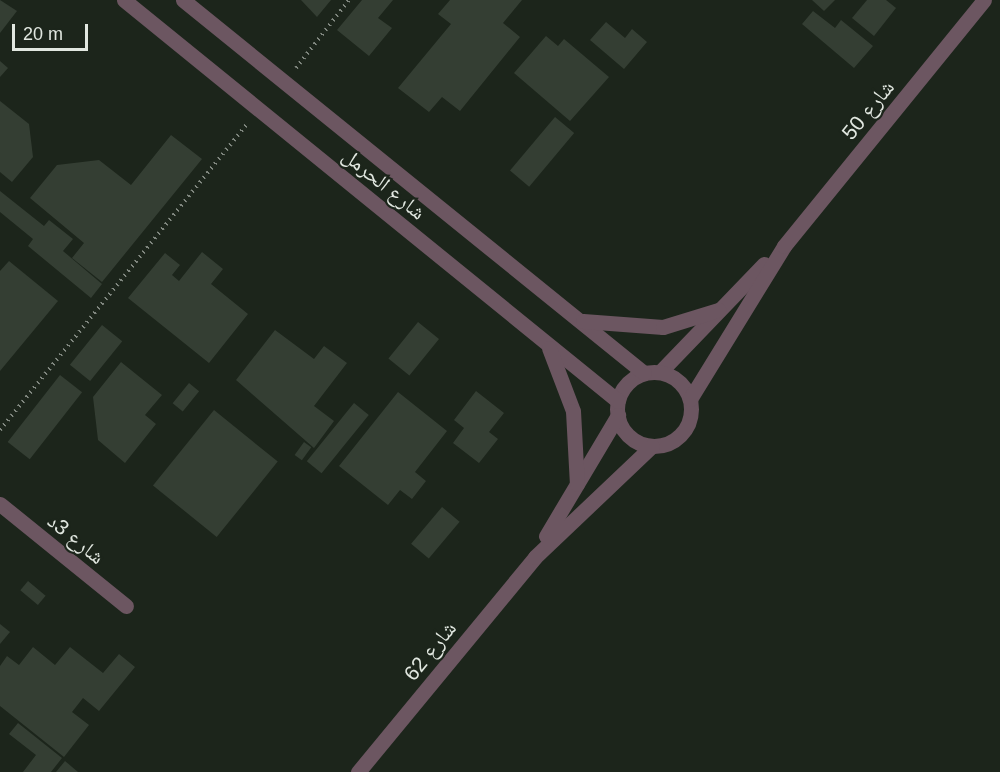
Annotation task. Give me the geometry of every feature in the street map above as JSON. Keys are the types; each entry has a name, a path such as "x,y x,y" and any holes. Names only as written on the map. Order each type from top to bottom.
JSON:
{"street":[{"name":"شارع الحرمل","path":"124,0 546,343 618,408"},
{"name":"شارع الحرمل","path":"183,0 578,319 652,373"},
{"name":"شارع 50","path":"652,373 784,246 984,0"},
{"name":"شارع 50","path":"690,399 784,246"},
{"path":"578,319 663,327 717,310"},
{"path":"546,343 573,411 577,484"},
{"path":"652,373 676,378 690,399 690,418 680,436 652,446 634,440 618,408 630,381 652,373"},
{"name":"شارع 62","path":"535,556 618,408"},
{"name":"شارع 62","path":"358,772 535,556 652,446"},
{"name":"شارع 3د","path":"0,504 126,606"}],"path":[{"path":"284,82 350,0"},
{"path":"0,430 258,109"}],"building":[{"path":"0,0 17,11 0,33"},
{"path":"301,0 331,0 317,17"},
{"path":"362,0 393,0 378,18 392,28 369,56 337,30"},
{"path":"450,0 522,0 503,23 520,37 460,111 442,97 429,112 398,88 451,24 438,14"},
{"path":"812,0 835,0 824,11"},
{"path":"867,0 886,0 896,8 874,36 852,18"},
{"path":"813,11 835,28 841,20 873,46 854,68 802,24"},
{"path":"606,22 625,38 632,29 647,42 624,69 590,40"},
{"path":"546,36 558,46 564,39 609,77 570,121 514,73"},
{"path":"0,61 8,68 0,77"},
{"path":"0,101 29,124 33,157 12,182 0,172"},
{"path":"555,117 574,133 529,187 510,171"},
{"path":"171,135 202,159 102,282 72,258 84,243 30,198 57,165 99,160 131,185"},
{"path":"0,191 44,226 49,220 73,239 63,251 102,284 91,298 28,246 33,239 0,212"},
{"path":"202,252 223,269 211,284 248,314 209,363 128,298 165,253 180,265 172,275 179,281"},
{"path":"9,261 58,301 0,371 0,271"},
{"path":"418,322 439,339 409,376 388,359"},
{"path":"102,325 122,341 90,381 70,365"},
{"path":"275,330 314,359 324,346 347,363 314,406 334,421 314,448 236,380"},
{"path":"121,362 162,395 145,415 156,424 125,463 98,440 93,397"},
{"path":"60,375 82,392 30,459 8,442"},
{"path":"189,383 199,391 183,411 173,403"},
{"path":"476,391 504,413 489,432 498,439 479,463 453,443 464,428 454,420"},
{"path":"398,392 447,431 415,472 426,481 412,499 400,490 388,505 339,466"},
{"path":"354,403 369,415 322,473 307,461"},
{"path":"214,410 278,462 217,537 153,485"},
{"path":"304,442 311,447 302,460 295,455"},
{"path":"442,507 460,522 429,559 411,544"},
{"path":"28,581 46,596 38,605 20,590"},
{"path":"0,624 10,632 0,644"},
{"path":"33,647 55,665 70,647 103,673 119,654 135,667 99,711 83,698 72,712 89,725 64,757 0,706 0,666 7,656 19,665"},
{"path":"18,723 62,758 51,772 23,772 36,755 9,734"},
{"path":"65,761 78,772 56,772"}]}
